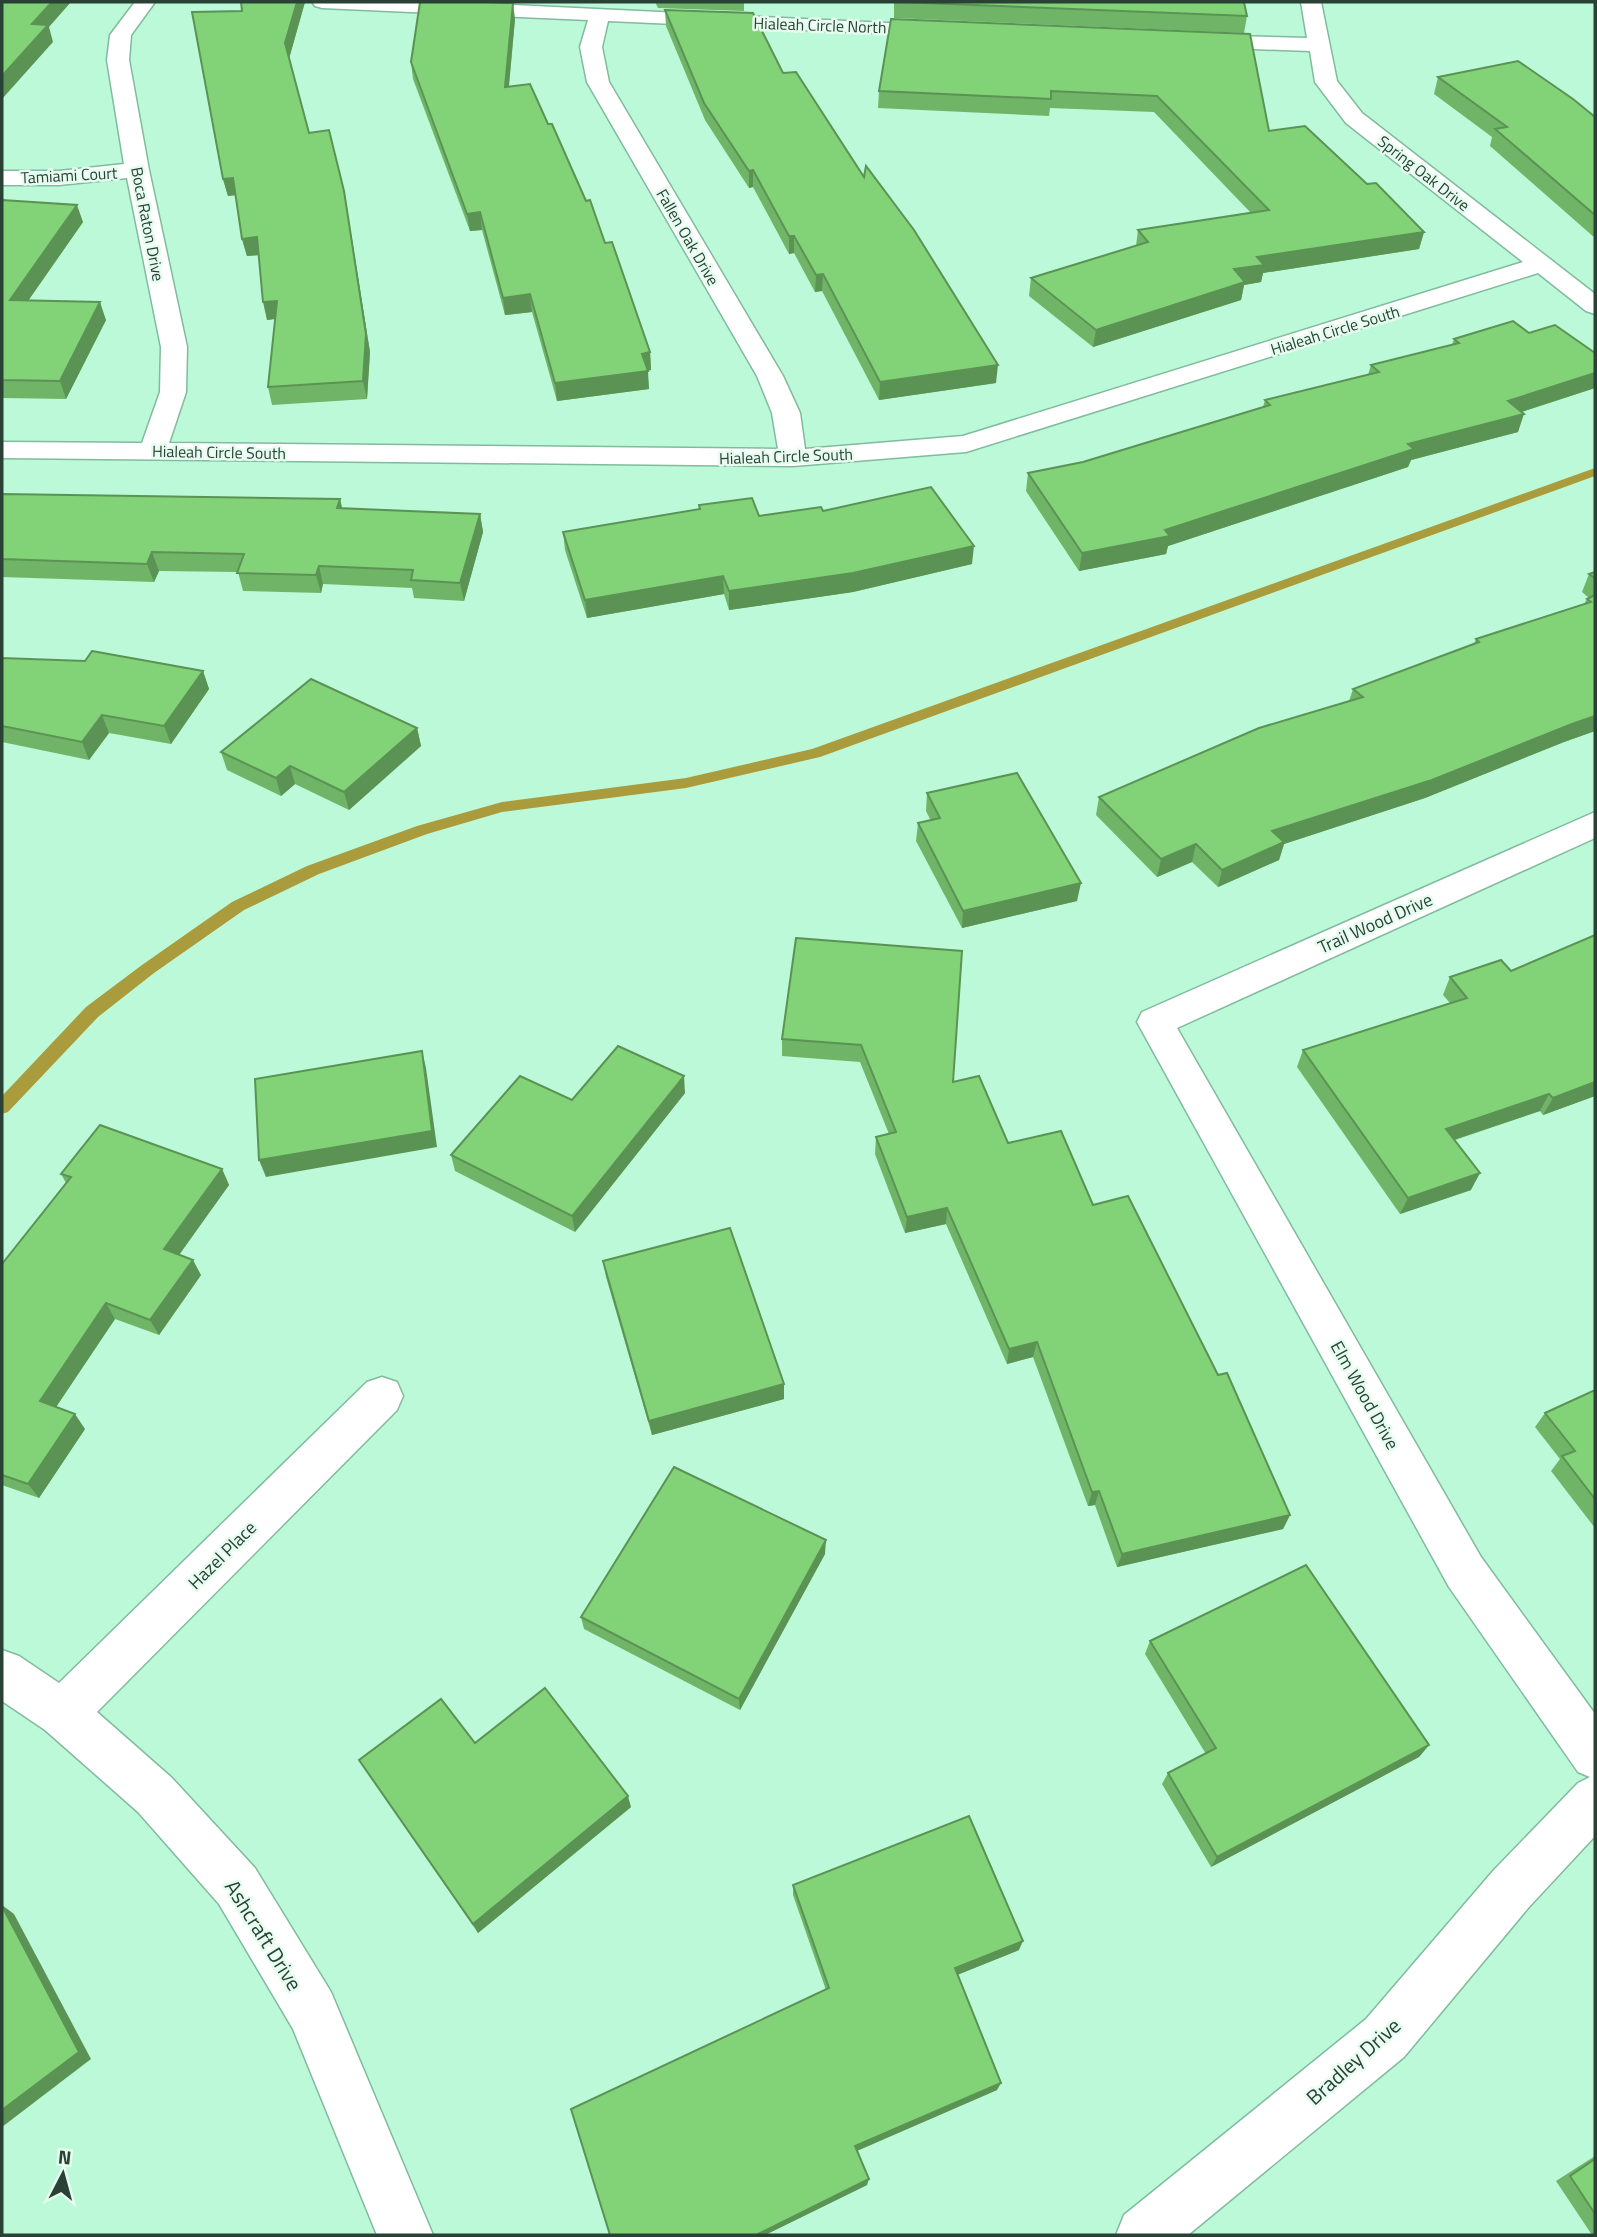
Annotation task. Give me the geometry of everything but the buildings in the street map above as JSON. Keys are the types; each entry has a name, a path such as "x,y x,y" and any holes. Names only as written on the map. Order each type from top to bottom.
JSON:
{"street":[{"name":"Boca Raton Drive","path":"145,2 121,35 118,60 137,170 174,347 173,392 153,450"},
{"name":"Hialeah Circle North","path":"322,2 958,31"},
{"name":"Spring Oak Drive","path":"1311,2 1317,46 1326,82 1354,118 1595,306"},
{"name":"Fallen Oak Drive","path":"599,16 591,47 598,82 770,376 786,413 793,458"},
{"path":"1179,40 1317,46"},
{"name":"Tamiami Court","path":"2,178 59,178 137,170"},
{"name":"Hialeah Circle South","path":"2,450 793,458 967,444 1542,264"},
{"name":"Trail Wood Drive","path":"1155,1022 1595,824"},
{"name":"Elm Wood Drive","path":"1155,1022 1465,1572 1595,1755"},
{"name":"Hazel Place","path":"62,1713 382,1396"},
{"name":"Ashcraft Drive","path":"2,1673 62,1713 155,1794 237,1886 312,2011 405,2235"},
{"name":"Bradley Drive","path":"1144,2235 1385,2038 1511,1889 1595,1800"}],"waterway":[{"path":"2,1107 92,1012 148,969 238,906 313,870 422,830 502,807 686,783 815,753 1595,472"}]}
